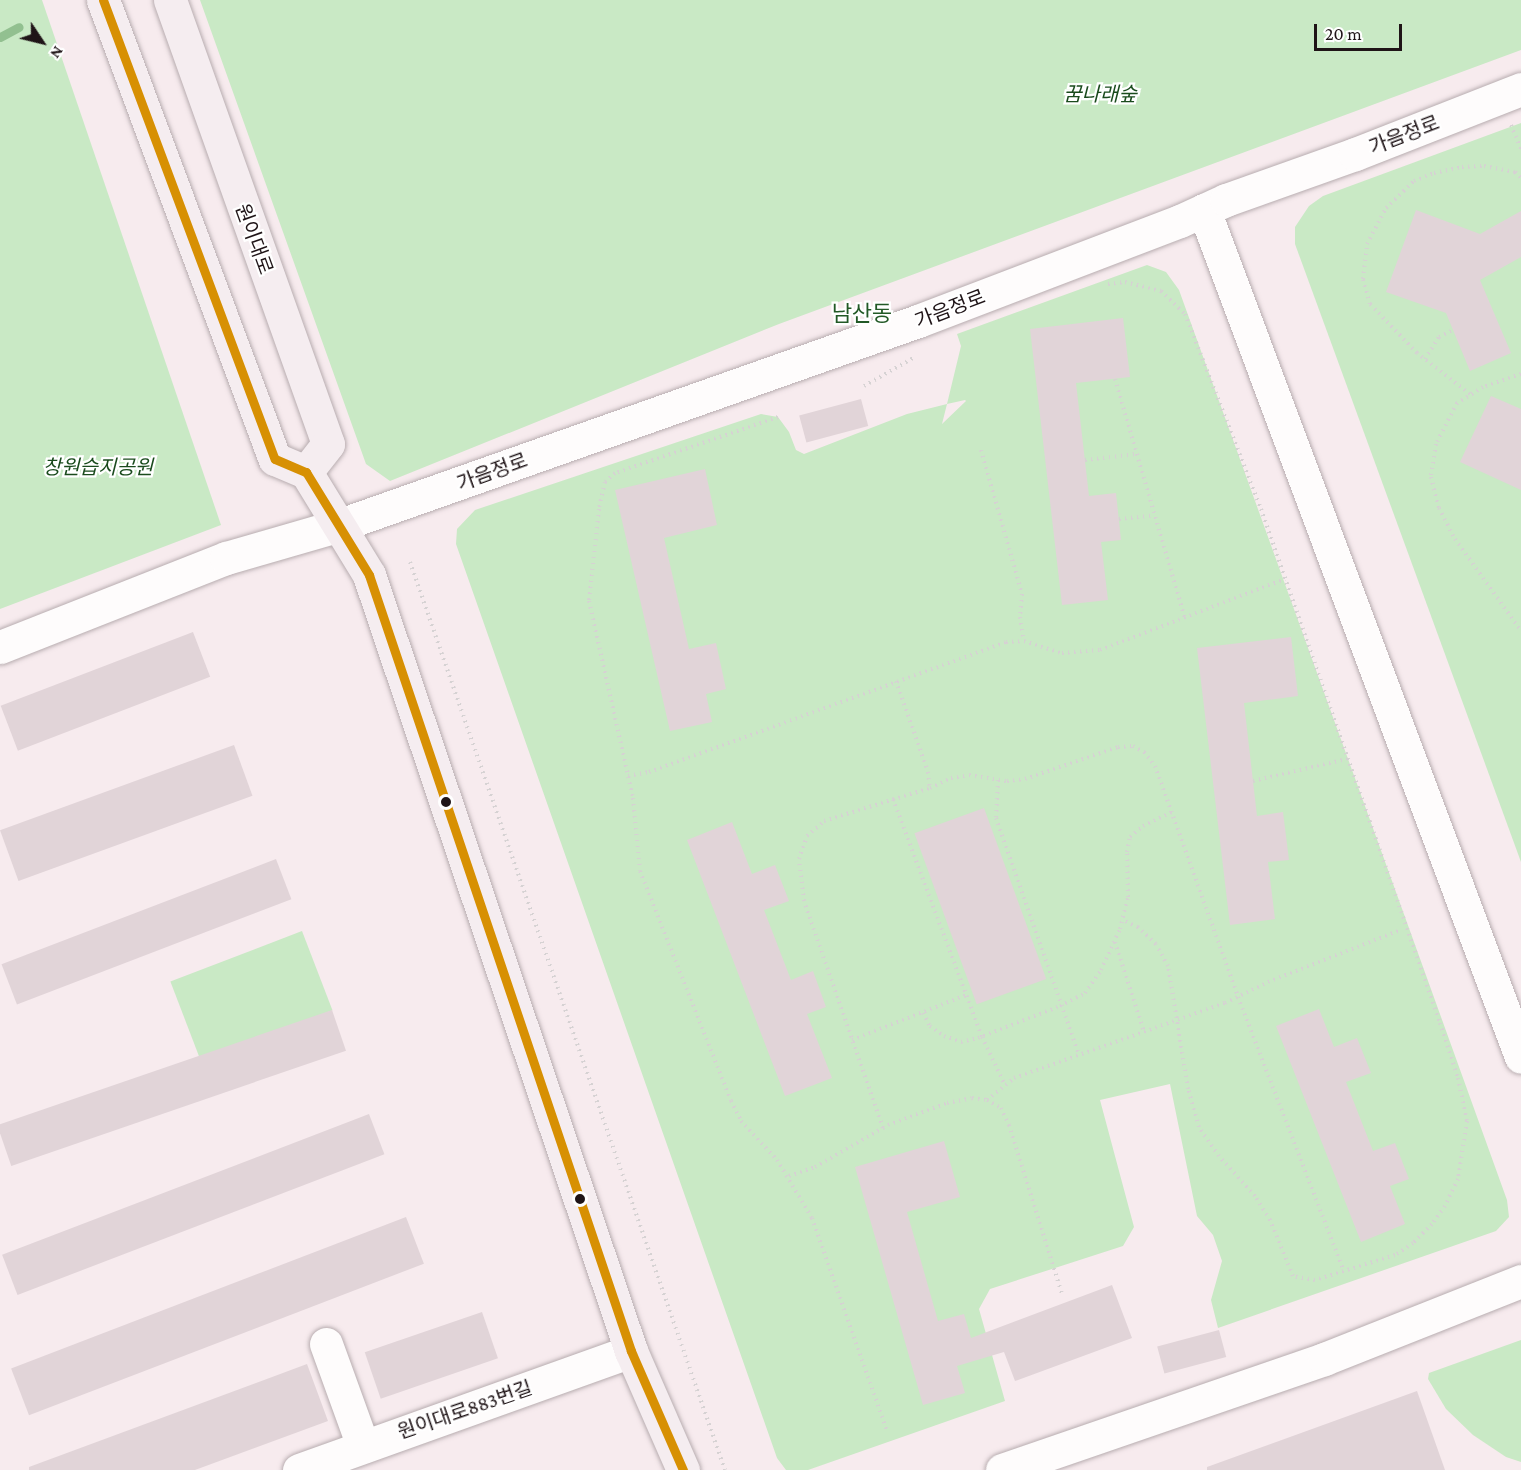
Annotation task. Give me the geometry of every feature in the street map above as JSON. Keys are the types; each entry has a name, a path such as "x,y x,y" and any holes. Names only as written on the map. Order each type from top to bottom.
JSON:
{"main road":[{"path":"103,0 275,459 306,472 369,575 632,1352 683,1470"},
{"name":"원이대로","path":"170,0 328,444 306,472"}],"street":[{"name":"가음정로","path":"0,647 226,558 340,525 918,321 1204,210 1514,103"},
{"path":"1204,210 1521,1058"},
{"path":"1002,1470 1324,1359 1521,1281"},
{"path":"326,1344 363,1446"},
{"name":"원이대로883번길","path":"299,1470 632,1352"}],"path":[{"path":"1514,103 1521,150"},
{"path":"1470,394 1425,359 1370,304 1363,279 1367,244 1386,208 1414,182 1434,173 1462,167 1484,166 1515,172 1521,178"},
{"path":"1098,288 1125,282 1145,285 1161,291 1185,314 1261,509 1440,1023 1458,1078 1467,1121 1458,1179 1445,1206 1432,1224 1413,1243 1395,1255 1316,1280 1293,1276 1270,1220 1255,1196 1219,1156 1199,1127 1188,1089 1175,1021 1168,966 1156,944 1138,927 1123,920"},
{"path":"1425,359 1439,337 1452,330"},
{"path":"864,386 916,357"},
{"path":"1521,374 1483,387 1457,403 1436,444 1431,477 1439,508 1455,539 1521,631"},
{"path":"1115,379 1185,618"},
{"path":"778,417 615,473 605,482 599,509 589,602 633,798 640,871 731,1101 741,1121 789,1176 812,1218 887,1431"},
{"path":"981,450 1022,594 1020,617 1024,641"},
{"path":"1085,460 1137,454"},
{"path":"1119,519 1155,515"},
{"path":"410,562 725,1470"},
{"path":"628,776 649,772 1006,642 1024,641 1062,652 1100,650 1285,579"},
{"path":"896,681 928,772 930,788"},
{"path":"883,1128 804,901 799,859 807,836 824,821 930,788 951,778 969,775 998,780 1025,779 1118,747 1133,746 1144,752 1155,766 1238,997 1344,1271"},
{"path":"1253,781 1347,759"},
{"path":"998,780 996,818 1079,1055"},
{"path":"893,799 982,1037 1005,1085"},
{"path":"922,1014 930,1026 944,1036 961,1042 982,1037 1060,1006 1085,993 1101,970 1123,920 1128,897 1130,837 1143,826 1172,812"},
{"path":"987,1100 1014,1078 1238,997 1268,982 1398,931"},
{"path":"1115,941 1144,1032"},
{"path":"852,1040 966,996"},
{"path":"789,1176 815,1167 883,1128 947,1103 972,1098 987,1100 1001,1108 1009,1125 1062,1294"}],"green space":[{"name":"창원습지공원","path":"0,0 42,0 221,525 0,609"},
{"name":"꿈나래숲","path":"200,0 1521,0 1521,50 779,324 390,481 366,464"},
{"path":"1521,123 1521,862 1295,244 1295,227 1309,206 1323,196"},
{"path":"1147,265 1166,272 1179,290 1507,1200 1509,1217 1496,1231 1218,1328 1211,1300 1222,1261 1213,1235 1197,1216 1170,1084 1100,1100 1134,1227 1123,1246 990,1289 979,1309 1005,1401 808,1470 786,1470 777,1458 456,544 457,529 475,510 761,414 778,417 789,432 796,450 804,454 907,414 947,404 961,346 957,334","holes":["966,401 942,424 947,404"]},
{"path":"302,931 332,1010 201,1061 170,982"},
{"path":"1521,1340 1521,1462 1506,1457 1473,1435 1446,1409 1428,1379 1429,1373"}],"building":[{"path":"1416,210 1480,234 1521,211 1521,257 1480,280 1511,353 1470,371 1446,313 1386,292"},
{"path":"1123,318 1130,377 1076,383 1089,496 1116,493 1121,540 1101,542 1108,600 1062,605 1030,329"},
{"path":"1491,396 1521,409 1521,490 1460,462"},
{"path":"861,399 868,426 806,443 799,416"},
{"path":"705,469 717,525 664,538 689,649 716,643 726,689 706,694 712,722 670,731 615,490"},
{"path":"193,632 210,677 18,751 1,706"},
{"path":"1291,637 1298,696 1244,703 1257,816 1283,812 1289,860 1268,862 1275,919 1230,925 1197,648"},
{"path":"234,745 252,796 18,881 0,830"},
{"path":"984,808 1046,979 977,1004 914,833"},
{"path":"732,822 752,874 775,865 789,901 764,910 791,980 813,971 826,1007 807,1014 832,1078 785,1096 687,840"},
{"path":"276,859 291,899 17,1005 2,964"},
{"path":"1319,1009 1334,1047 1357,1038 1371,1073 1346,1082 1373,1151 1395,1143 1409,1179 1390,1186 1405,1224 1361,1242 1276,1026"},
{"path":"332,1010 346,1051 11,1166 0,1133 0,1124"},
{"path":"369,1114 384,1154 18,1295 2,1255"},
{"path":"944,1141 960,1197 907,1212 938,1321 964,1314 971,1338 1112,1285 1132,1338 1015,1381 1004,1352 957,1366 965,1393 923,1405 855,1167"},
{"path":"406,1217 424,1264 29,1415 11,1369"},
{"path":"482,1312 498,1358 381,1399 365,1352"},
{"path":"1219,1330 1226,1357 1164,1374 1157,1347"},
{"path":"307,1364 328,1421 195,1470 29,1470 29,1467"},
{"path":"1417,1391 1445,1470 1207,1470 1207,1467"}],"waterway":[{"path":"0,37 19,27"}],"transit line":[{"path":"103,0 275,459 306,472 369,575 631,1351 683,1470"}],"district":[{"name":"남산동","path":"862,314"}]}
